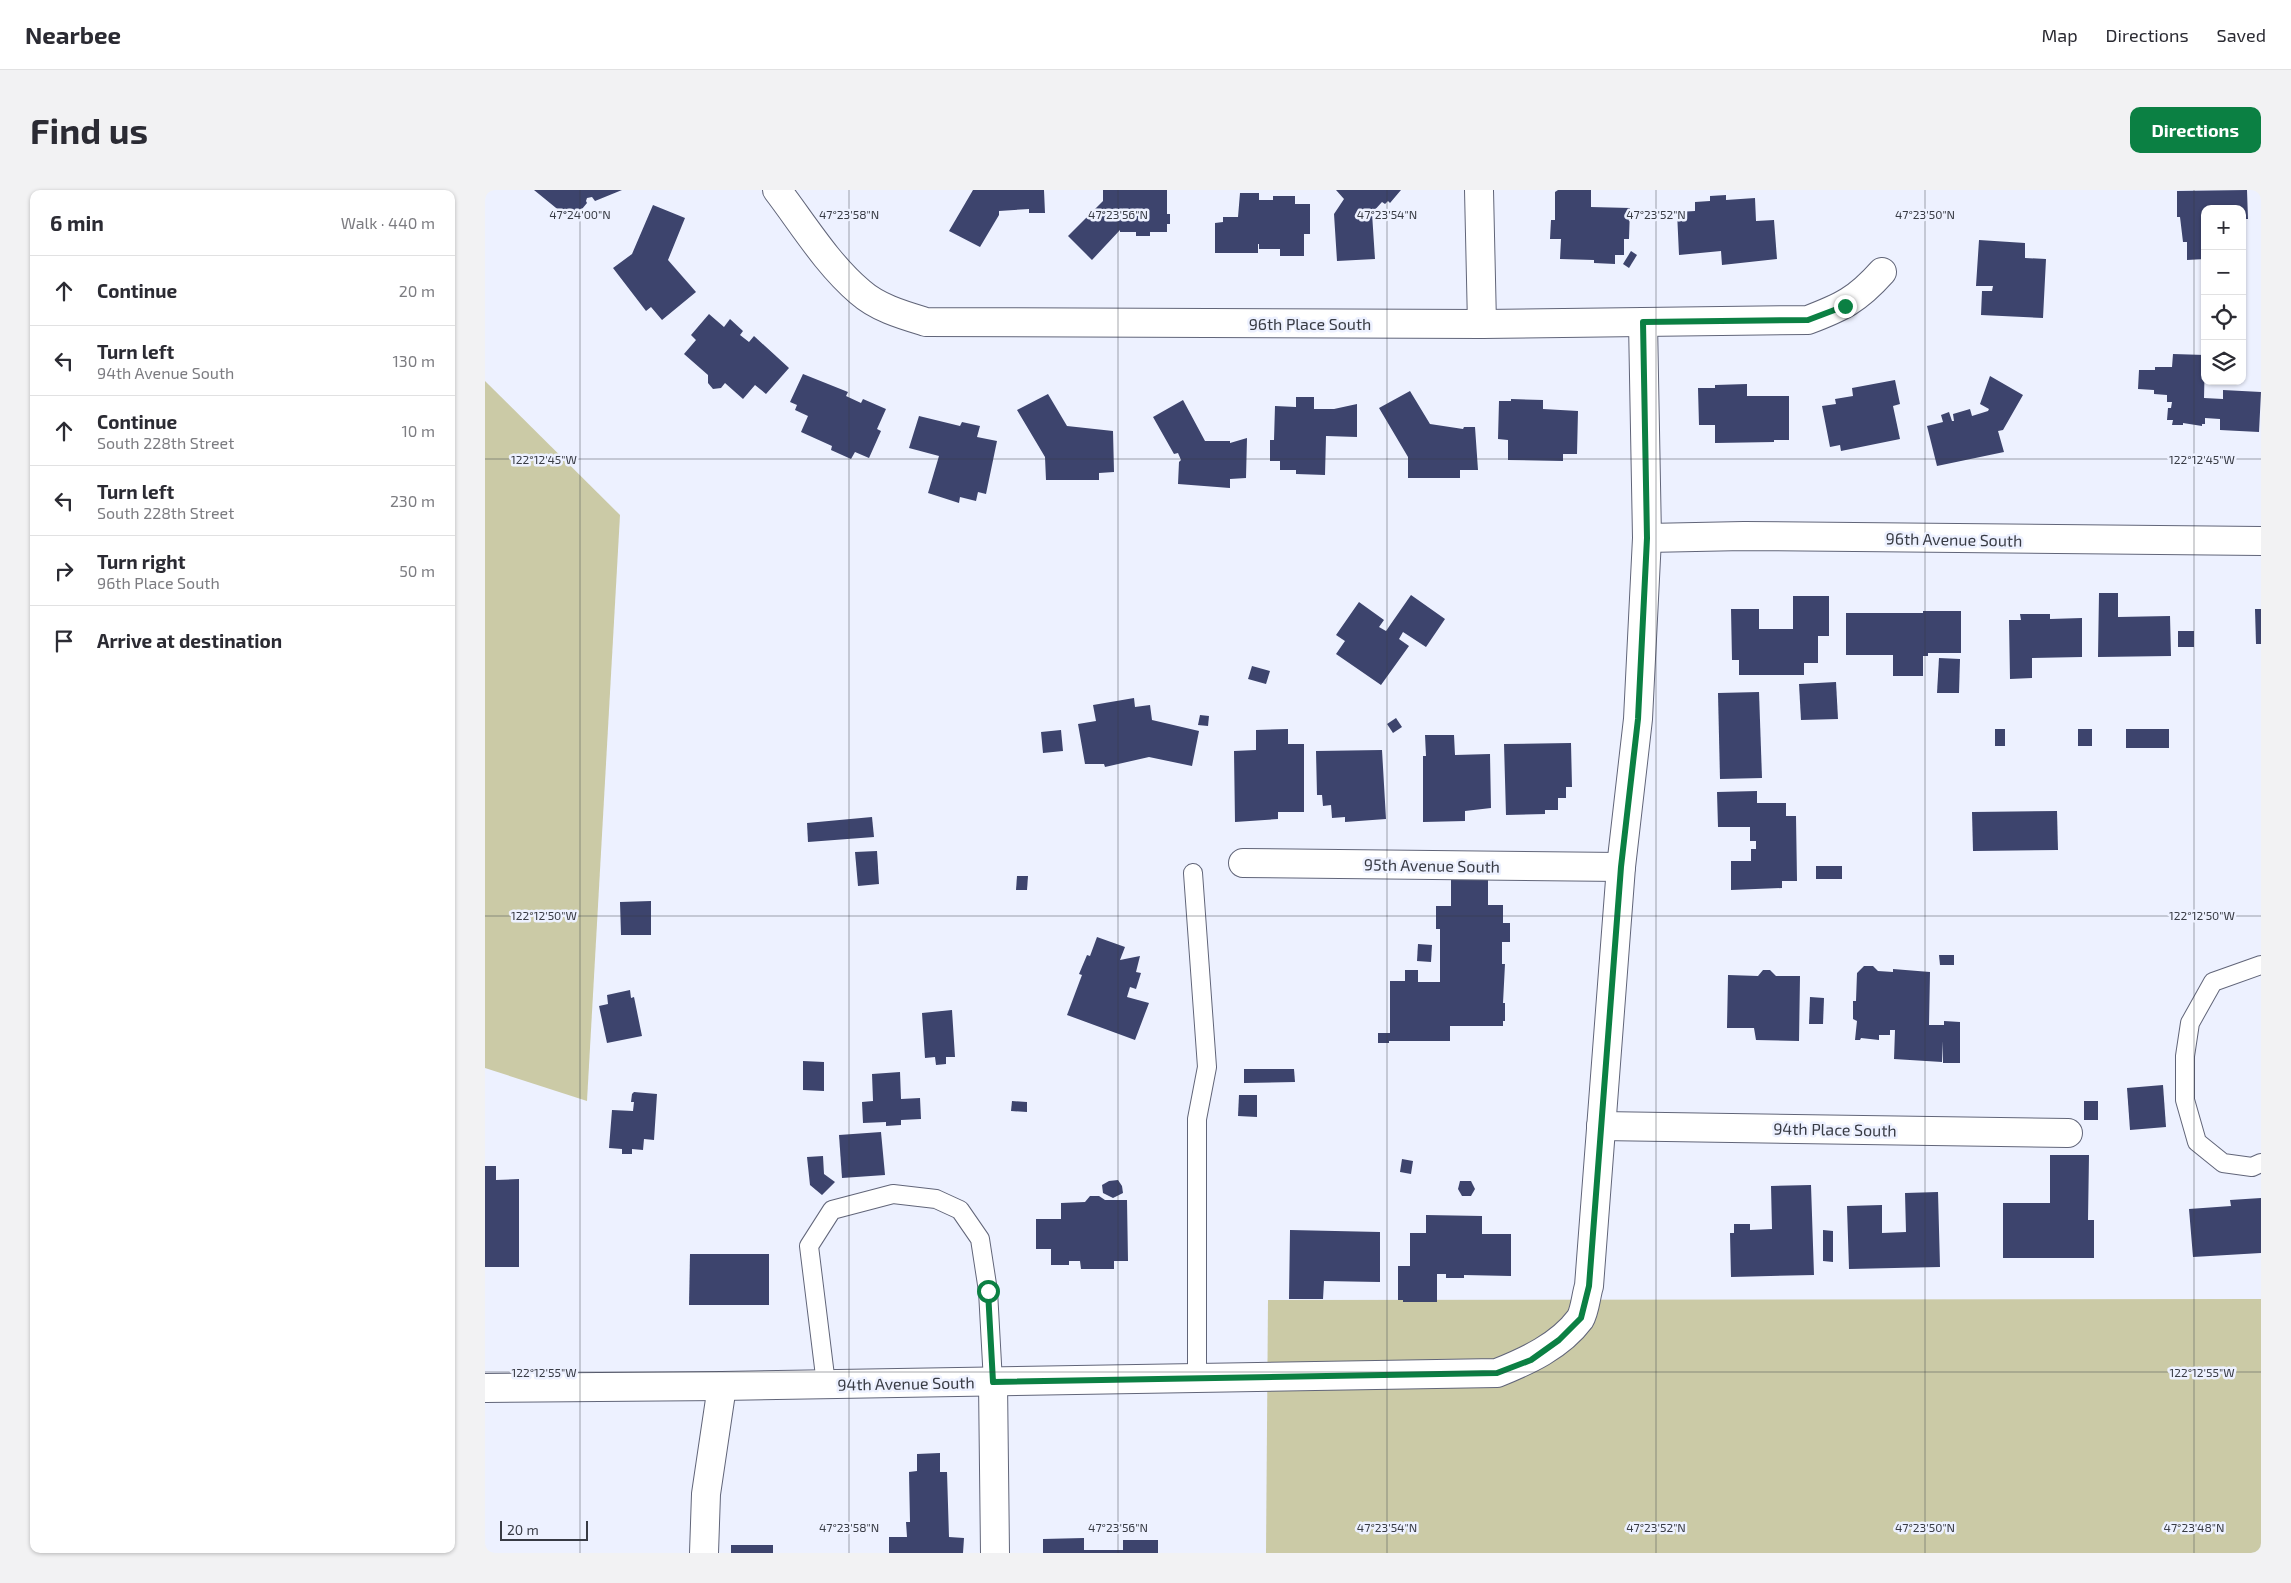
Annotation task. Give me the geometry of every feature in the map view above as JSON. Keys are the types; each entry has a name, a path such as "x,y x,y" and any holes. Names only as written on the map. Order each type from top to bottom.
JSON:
{"street":[{"name":"96th Place South","path":"777,190 831,262 860,292 891,311 926,322 1482,324 1808,320 1845,306 1866,290 1882,272"},
{"path":"1479,190 1482,324"},
{"name":"94th Avenue South","path":"485,1388 993,1382 1497,1373 1531,1360 1559,1340 1581,1318 1589,1286 1621,867 1638,719 1647,538 1643,322"},
{"name":"96th Avenue South","path":"1647,538 1744,536 2261,541"},
{"name":"95th Avenue South","path":"1243,863 1621,867"},
{"name":"94th Place South","path":"1601,1126 2068,1132"},
{"path":"993,1382 995,1553"},
{"path":"704,1553 706,1494 722,1386"}],"lane":[{"path":"1193,872 1207,1067 1197,1119 1197,1378"},
{"path":"2261,965 2213,982 2190,1023 2185,1056 2185,1100 2197,1142 2223,1163 2252,1167 2261,1163"},
{"path":"826,1384 809,1246 833,1210 893,1194 936,1199 960,1210 980,1239 988,1291 993,1382"}],"green space":[{"path":"485,381 620,515 587,1101 485,1068"},
{"path":"2261,1299 2261,1553 1266,1553 1268,1300"}],"building":[{"path":"534,190 622,190 595,201 592,197 587,198 587,203 572,221"},
{"path":"973,190 1044,190 1045,213 1029,213 1029,209 999,211 999,215 980,247 949,231"},
{"path":"1103,190 1167,190 1167,214 1170,214 1170,224 1167,224 1167,232 1150,232 1150,236 1136,236 1136,232 1120,232 1120,230 1092,260 1068,236 1103,201"},
{"path":"1336,190 1401,190 1390,203 1388,201 1385,204 1382,202 1372,213 1375,259 1337,261 1334,214 1344,199"},
{"path":"1558,190 1591,190 1591,207 1630,208 1629,239 1624,239 1624,255 1615,255 1615,264 1594,263 1594,260 1560,259 1561,239 1550,239 1551,220 1555,220 1555,192"},
{"path":"2247,190 2248,219 2246,219 2246,205 2201,205 2201,259 2187,260 2187,242 2183,242 2180,217 2177,217 2177,191"},
{"path":"1240,193 1259,193 1259,200 1273,200 1273,196 1295,196 1295,204 1310,204 1310,234 1304,234 1304,256 1280,256 1280,249 1259,249 1259,244 1258,253 1215,253 1215,223 1223,222 1223,217 1238,217"},
{"path":"1726,195 1726,200 1755,198 1756,221 1774,220 1777,259 1722,265 1721,251 1679,255 1677,212 1695,211 1695,202 1710,201 1710,196"},
{"path":"653,205 685,218 668,260 696,292 662,320 651,307 646,311 613,268 632,254"},
{"path":"1979,240 2025,243 2025,258 2046,259 2043,318 1981,315 1982,291 1992,291 1993,286 1976,286"},
{"path":"1631,251 1637,255 1629,268 1623,264"},
{"path":"709,314 724,327 730,319 743,331 740,335 749,342 754,336 789,368 766,394 755,385 743,399 725,383 721,388 713,389 708,383 708,375 684,354 696,340 691,335"},
{"path":"2173,354 2201,355 2201,385 2204,385 2204,398 2223,399 2223,390 2261,392 2259,432 2220,430 2220,419 2205,418 2205,424 2202,424 2202,426 2183,423 2183,425 2172,425 2173,420 2167,420 2168,408 2171,408 2172,402 2167,402 2167,395 2154,394 2154,390 2138,389 2139,370 2155,370 2155,367 2172,367"},
{"path":"803,374 848,392 846,396 861,403 863,399 886,409 877,429 881,431 869,458 855,452 851,459 831,450 832,446 801,432 808,416 795,410 797,405 790,402"},
{"path":"1990,376 2023,395 2003,430 1998,431 2004,452 1937,466 1927,426 1943,422 1941,415 1949,412 1952,421 1954,421 1953,414 1970,409 1972,416 1988,411 1989,409 1980,404"},
{"path":"1895,380 1900,404 1893,406 1900,439 1841,451 1840,445 1830,447 1822,406 1836,404 1835,399 1853,396 1852,388"},
{"path":"1747,384 1747,396 1789,396 1789,440 1715,443 1715,425 1699,425 1698,388 1715,388 1715,385"},
{"path":"1410,391 1430,424 1463,429 1464,427 1475,427 1478,470 1460,470 1460,478 1408,478 1408,457 1379,408"},
{"path":"1048,394 1067,426 1113,431 1114,472 1099,473 1099,480 1046,480 1045,457 1017,410"},
{"path":"1296,397 1314,397 1314,409 1334,409 1357,404 1357,437 1326,436 1325,475 1296,474 1296,470 1280,470 1280,461 1270,461 1270,440 1274,440 1275,406 1296,407"},
{"path":"1511,399 1543,400 1543,409 1578,411 1577,454 1563,454 1563,461 1508,460 1508,440 1498,439 1499,401 1511,401"},
{"path":"1183,400 1205,441 1230,441 1230,443 1247,438 1246,478 1230,479 1230,488 1178,484 1179,462 1181,460 1178,453 1174,454 1153,417"},
{"path":"919,416 960,426 962,422 980,426 977,437 997,441 986,494 978,492 976,501 960,497 959,503 928,493 939,456 909,448"},
{"path":"2099,593 2118,593 2118,617 2170,616 2171,656 2098,657"},
{"path":"1411,595 1445,619 1426,647 1403,632 1399,639 1409,646 1381,685 1336,654 1345,641 1336,635 1359,602 1384,620 1379,627 1386,631"},
{"path":"1793,596 1829,596 1829,636 1818,636 1818,663 1804,663 1804,675 1739,675 1739,660 1732,660 1731,609 1759,609 1759,629 1793,629"},
{"path":"2255,609 2261,609 2261,644 2256,644"},
{"path":"1923,611 1961,611 1961,653 1928,653 1928,656 1923,656 1923,676 1893,676 1893,655 1846,655 1846,613 1923,613"},
{"path":"2020,614 2050,614 2050,619 2082,618 2082,657 2032,658 2032,678 2010,679 2009,620 2021,620"},
{"path":"2178,631 2194,631 2194,647 2178,647"},
{"path":"1939,658 1960,659 1959,693 1937,693"},
{"path":"1252,666 1270,671 1266,684 1248,679"},
{"path":"1836,682 1838,719 1801,720 1799,684"},
{"path":"1759,692 1762,778 1720,779 1718,693"},
{"path":"1134,698 1135,707 1150,705 1152,720 1199,731 1192,766 1149,757 1105,767 1104,764 1085,764 1078,724 1096,721 1093,705"},
{"path":"1200,715 1209,716 1208,726 1198,725"},
{"path":"1396,718 1402,727 1393,733 1387,724"},
{"path":"1288,729 1288,744 1304,744 1304,812 1278,812 1278,819 1235,822 1234,751 1256,750 1256,730"},
{"path":"1995,729 2005,729 2005,746 1995,746"},
{"path":"2078,729 2092,729 2092,746 2078,746"},
{"path":"2126,729 2169,729 2169,748 2126,748"},
{"path":"1061,730 1063,751 1043,753 1041,732"},
{"path":"1425,735 1454,735 1455,755 1490,754 1491,808 1465,811 1465,821 1423,822 1423,756 1426,756"},
{"path":"1571,743 1572,787 1566,787 1566,798 1558,798 1558,810 1545,810 1545,814 1506,815 1504,744"},
{"path":"1382,750 1386,819 1345,822 1345,817 1332,818 1331,805 1323,806 1322,795 1317,795 1316,751"},
{"path":"1757,791 1757,803 1786,803 1786,816 1796,816 1797,881 1782,881 1782,888 1731,890 1731,861 1751,861 1751,849 1756,849 1756,841 1750,841 1750,827 1718,827 1717,792"},
{"path":"2057,811 2058,850 1973,851 1972,812"},
{"path":"872,817 874,837 808,842 807,823"},
{"path":"877,851 879,884 858,886 855,852"},
{"path":"1816,866 1842,866 1842,879 1816,879"},
{"path":"1017,876 1028,876 1027,890 1016,890"},
{"path":"1451,880 1488,880 1488,905 1503,905 1503,923 1510,923 1510,942 1502,942 1502,964 1505,964 1503,1003 1505,1003 1505,1021 1503,1021 1503,1026 1450,1026 1450,1041 1389,1041 1389,1043 1378,1043 1378,1033 1390,1033 1390,981 1405,981 1405,970 1418,970 1418,982 1440,982 1440,929 1436,929 1436,906 1451,906"},
{"path":"651,901 651,935 621,935 620,902"},
{"path":"1097,937 1125,947 1120,960 1140,956 1136,972 1141,973 1136,989 1130,987 1127,997 1149,1003 1135,1040 1067,1015 1082,975 1079,974 1087,955 1090,956"},
{"path":"1418,944 1432,945 1431,962 1417,961"},
{"path":"1939,955 1954,955 1954,965 1940,965"},
{"path":"1864,966 1873,966 1878,971 1893,972 1893,969 1930,972 1929,1025 1944,1025 1944,1021 1960,1022 1960,1063 1943,1063 1943,1041 1942,1062 1894,1059 1895,1030 1890,1030 1890,1035 1879,1035 1879,1040 1861,1038 1860,1040 1855,1040 1857,1021 1853,1019 1853,1001 1856,1001 1857,973"},
{"path":"1763,970 1770,970 1776,976 1800,976 1799,1041 1756,1040 1754,1028 1727,1028 1728,975 1758,976"},
{"path":"630,990 631,998 634,997 642,1036 607,1043 599,1006 608,1004 607,995"},
{"path":"1810,997 1824,998 1823,1024 1809,1024"},
{"path":"952,1010 955,1057 946,1057 946,1064 936,1065 935,1057 925,1058 922,1013"},
{"path":"803,1061 824,1062 824,1091 803,1090"},
{"path":"1244,1069 1294,1069 1295,1082 1244,1083"},
{"path":"900,1072 901,1099 920,1098 921,1119 901,1120 901,1125 886,1126 886,1122 863,1123 862,1102 873,1101 872,1074"},
{"path":"2163,1085 2166,1127 2130,1130 2127,1088"},
{"path":"634,1092 657,1094 654,1140 644,1139 643,1150 632,1149 632,1154 622,1154 622,1149 609,1148 612,1110 633,1111 634,1102 631,1102"},
{"path":"1239,1095 1257,1095 1257,1117 1238,1116"},
{"path":"1012,1101 1027,1102 1027,1112 1011,1111"},
{"path":"2084,1101 2098,1101 2098,1120 2084,1120"},
{"path":"881,1132 885,1175 842,1178 839,1135"},
{"path":"2050,1155 2089,1155 2088,1220 2094,1220 2094,1258 2003,1258 2003,1203 2050,1203"},
{"path":"823,1156 824,1174 835,1182 822,1195 810,1185 807,1157"},
{"path":"1402,1159 1413,1161 1411,1174 1400,1172"},
{"path":"485,1166 496,1166 496,1180 519,1179 519,1267 485,1267"},
{"path":"1118,1180 1122,1186 1123,1193 1113,1198 1103,1193 1102,1185 1109,1181"},
{"path":"1460,1181 1471,1181 1475,1189 1471,1196 1462,1196 1458,1189"},
{"path":"1811,1185 1814,1275 1731,1277 1730,1233 1734,1233 1734,1224 1750,1224 1750,1230 1772,1229 1771,1186"},
{"path":"1938,1192 1940,1267 1849,1269 1847,1206 1882,1205 1882,1233 1906,1232 1905,1193"},
{"path":"1090,1196 1099,1196 1105,1200 1127,1200 1128,1261 1114,1261 1114,1269 1081,1269 1080,1261 1069,1261 1069,1265 1051,1265 1051,1249 1036,1249 1036,1219 1061,1219 1061,1203 1085,1202"},
{"path":"2261,1198 2261,1253 2193,1257 2189,1209 2231,1206 2230,1200"},
{"path":"1426,1215 1482,1216 1482,1234 1511,1234 1511,1276 1464,1275 1464,1278 1446,1278 1446,1274 1437,1274 1437,1302 1403,1302 1403,1300 1398,1300 1398,1266 1410,1266 1410,1233 1426,1233"},
{"path":"1290,1230 1380,1232 1380,1282 1324,1281 1323,1299 1289,1299"},
{"path":"1823,1230 1833,1231 1833,1262 1823,1261"},
{"path":"690,1254 769,1254 769,1305 689,1305"},
{"path":"940,1453 940,1472 947,1472 949,1537 964,1538 963,1553 889,1553 889,1537 907,1537 906,1522 910,1522 909,1472 917,1471 917,1454"},
{"path":"1084,1538 1084,1550 1123,1550 1123,1540 1158,1540 1158,1553 1043,1553 1043,1539"},
{"path":"731,1545 773,1545 773,1553 731,1553"}],"route":[{"path":"988,1291 993,1382 1497,1373 1531,1360 1559,1340 1581,1318 1589,1286 1621,867 1638,719 1647,538 1643,322 1808,320 1845,306"}]}
